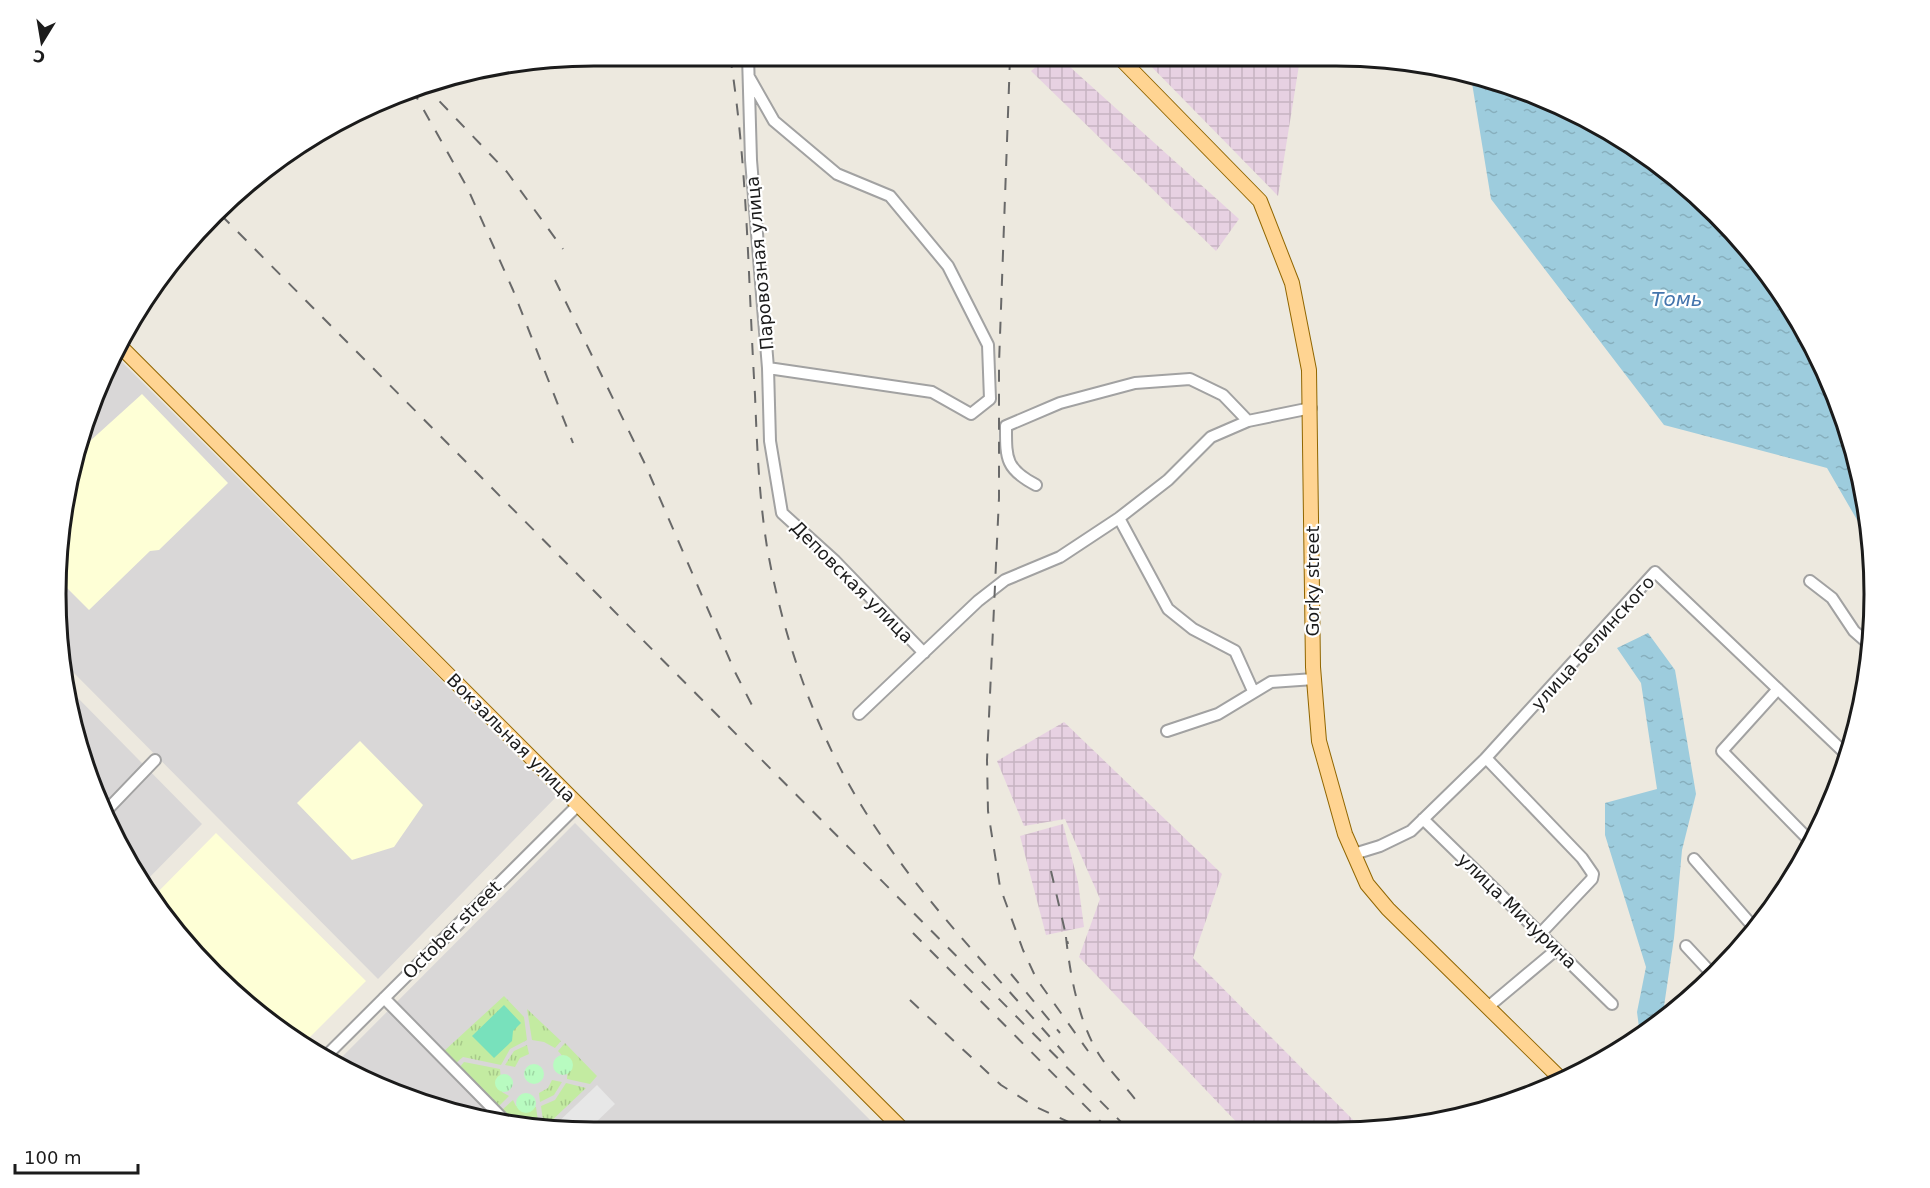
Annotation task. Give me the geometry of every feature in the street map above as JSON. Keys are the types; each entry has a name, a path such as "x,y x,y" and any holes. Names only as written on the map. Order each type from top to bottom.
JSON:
{"main road":[{"name":"Gorky street","path":"1128,66 1260,201 1292,283 1310,370 1314,679 1319,741 1330,789 1354,854 1367,884 1388,909 1556,1074"},
{"name":"Вокзальная улица","path":"125,350 894,1122"}],"street":[{"name":"Паровозная улица","path":"748,66 751,160 768,368 932,392 971,414 990,399 988,345 948,266 890,196 837,174 774,121 749,77"},
{"name":"Деповская улица","path":"768,368 770,441 782,513 835,561 924,653"},
{"path":"1036,485 1019,476 1006,458 1006,426 1060,403 1135,383 1190,379 1223,395 1248,422"},
{"path":"859,714 978,601 1005,580 1060,557 1119,518 1168,480 1211,437 1248,422 1311,408"},
{"path":"1119,518 1168,609 1193,629 1235,651 1252,691"},
{"name":"улица Белинского","path":"1354,854 1380,846 1411,831 1486,758 1655,572 1841,749"},
{"path":"1810,581 1832,598 1854,631 1862,638"},
{"path":"1167,731 1218,714 1252,691 1271,682 1314,679"},
{"path":"1778,688 1722,751 1805,836"},
{"path":"1486,758 1582,858 1593,874 1592,879 1540,934"},
{"path":"111,806 155,760"},
{"name":"October street","path":"331,1051 578,805"},
{"name":"улица Мичурина","path":"1423,819 1612,1004"},
{"path":"1694,859 1749,922"},
{"path":"1686,946 1707,969"},
{"path":"1488,1007 1556,950"},
{"path":"384,998 497,1113"}],"shaded area":[{"path":"1037,66 1069,66 1239,219 1216,251 1031,71"},
{"path":"1151,66 1299,66 1278,196"},
{"path":"120,360 557,796 378,979 72,671 67,629 66,594 67,559 76,491 94,424"},
{"path":"142,394 228,483 159,550 150,551 89,610 66,587 67,559 76,491 88,443"},
{"path":"76,696 202,824 149,878 120,828 106,796 84,731"},
{"path":"1064,722 1222,874 1193,958 1355,1121 1236,1122 1079,957 1100,899 1065,819 1024,826 997,761"},
{"path":"360,741 423,805 394,847 352,860 297,803"},
{"path":"575,823 872,1122 594,1122 525,1117 491,1112 424,1094 360,1068 341,1058"},
{"path":"1063,824 1078,882 1084,927 1046,935 1020,836"},
{"path":"216,833 366,981 309,1038 273,1013 221,967 197,942 158,892"},
{"path":"597,1085 615,1104 596,1122 559,1121"}],"green space":[{"path":"504,996 524,1017 527,1040 510,1049 501,1065 463,1057 455,1064 443,1052"},
{"path":"504,1005 521,1023 513,1031 512,1041 494,1058 472,1036"},
{"path":"527,1009 561,1041 555,1048 544,1042 532,1040"},
{"path":"565,1043 597,1076 590,1084 567,1079 566,1064 558,1051"},
{"path":"527,1045 529,1054 520,1058 515,1067 505,1065 514,1051"},
{"path":"563,1055 570,1058 573,1065 570,1072 563,1075 556,1072 553,1065 556,1058"},
{"path":"464,1062 500,1069 502,1092 509,1096 498,1107 459,1068"},
{"path":"534,1064 541,1067 544,1074 541,1081 534,1084 527,1081 524,1074 527,1067"},
{"path":"500,1074 508,1074 513,1079 511,1090 500,1092 495,1087 495,1079"},
{"path":"552,1080 562,1082 554,1095 540,1102 539,1093 548,1088"},
{"path":"566,1083 586,1088 552,1120 543,1119 541,1106 555,1100"},
{"path":"526,1093 533,1096 536,1103 533,1110 526,1113 519,1110 516,1103 519,1096"},
{"path":"513,1100 516,1106 536,1107 538,1118 506,1114 502,1110"}],"water":[{"name":"Томь","path":"1472,84 1506,94 1570,120 1629,155 1684,197 1733,246 1755,273 1775,301 1810,360 1836,424 1846,457 1859,523 1827,468 1664,425 1491,199"},
{"path":"1648,633 1675,670 1696,794 1682,850 1674,938 1664,1007 1639,1026 1637,1012 1646,967 1605,835 1605,803 1657,789 1641,683 1617,648"}],"railway":[{"path":"731,66 741,140 747,225 762,509 772,575 803,683 836,760 858,800 884,839 911,877 971,949 1064,1053"},
{"path":"1010,66 999,364 999,498 987,760 988,811 1000,887 1023,950 1036,978 1088,1051"},
{"path":"431,92 507,172 563,249"},
{"path":"416,97 467,187 513,290 573,443"},
{"path":"224,218 1121,1122"},
{"path":"555,280 645,464 735,672 757,715"},
{"path":"1051,871 1068,944"},
{"path":"913,933 1101,1122"},
{"path":"1066,937 1073,983 1086,1029 1100,1056 1135,1099"},
{"path":"1011,974 1060,1033"},
{"path":"910,1000 1001,1085 1034,1106 1069,1122"}]}
